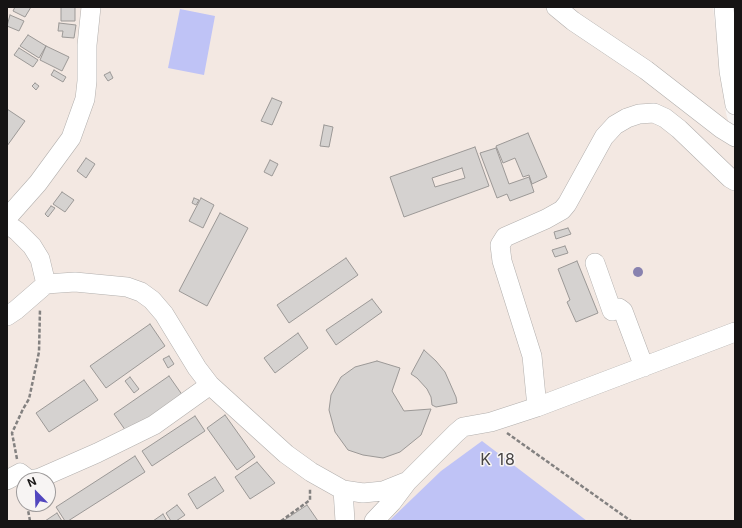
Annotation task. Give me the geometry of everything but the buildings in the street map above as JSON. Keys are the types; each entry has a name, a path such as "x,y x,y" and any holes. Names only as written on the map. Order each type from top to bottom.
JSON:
{"street":[{"path":"7,218 38,184 71,138 85,99 87,81 87,45 92,7"},
{"path":"556,7 573,21 646,70 722,129 735,137"},
{"path":"724,7 729,71 735,105"},
{"path":"537,407 532,356 502,261 500,245 505,237 546,219 562,210 567,204 604,137 615,125 627,118 640,114 654,113 665,118 735,181"},
{"path":"7,224 17,231 32,246 40,259 43,288"},
{"path":"595,263 612,310 619,308 623,311 644,367"},
{"path":"7,316 43,288 74,282 127,286 141,292 152,300 164,314 197,368 210,385 286,454 311,472 343,490 364,493 383,491 408,481"},
{"path":"374,521 392,502 408,481 463,427 491,422 537,407 735,332"},
{"path":"13,476 29,480 40,478 97,453 154,425 210,385"},
{"path":"343,490 345,521"}],"path":[{"path":"13,476 12,433 29,399 39,352 43,288"},
{"path":"491,422 631,521"},
{"path":"281,521 310,500 311,472"}],"shaded area":[{"path":"7,7 713,7 726,113 735,145 735,521 7,521"},
{"path":"180,9 215,16 204,75 168,68"},
{"path":"482,441 587,521 389,521 441,471"}],"district":[{"name":"K 18","path":"498,460"}]}
